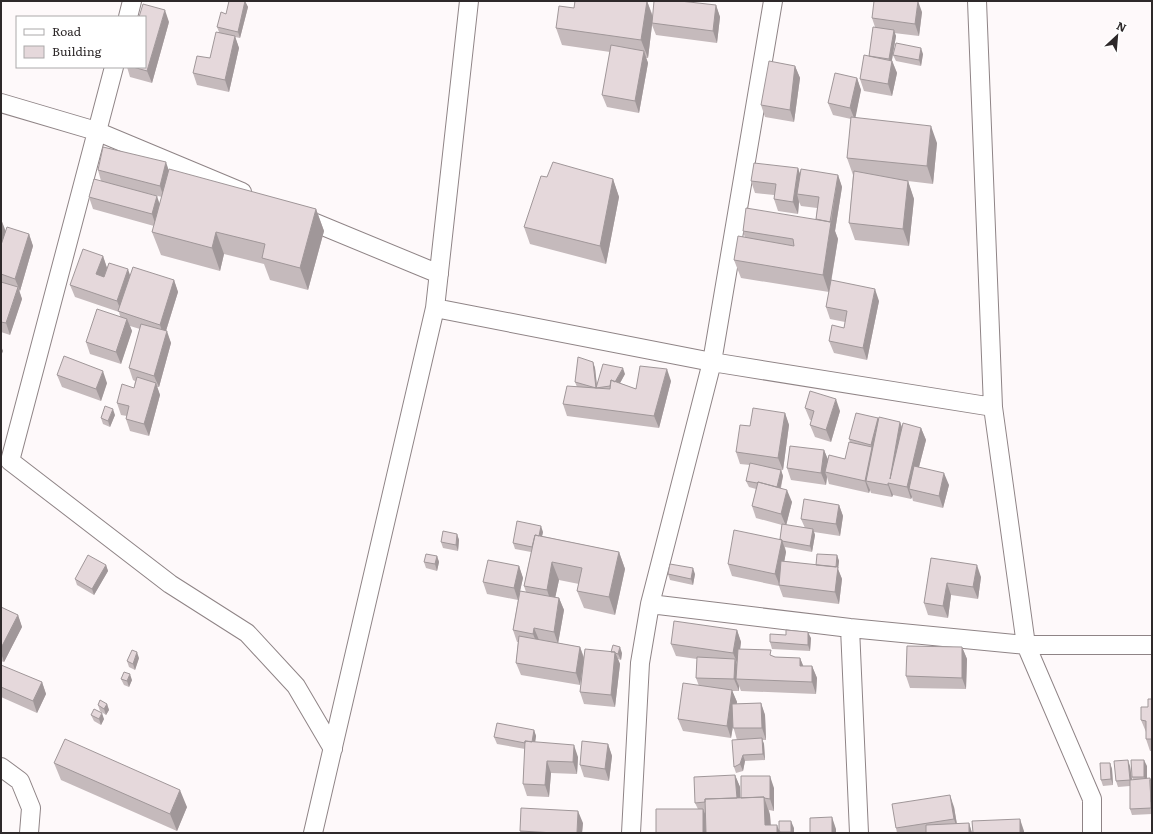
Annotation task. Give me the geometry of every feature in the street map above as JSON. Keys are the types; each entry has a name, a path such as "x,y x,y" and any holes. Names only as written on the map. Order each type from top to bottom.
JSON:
{"street":[{"path":"128,16 132,1"},
{"path":"314,833 435,308 469,1"},
{"path":"631,833 640,663 650,604 712,362 773,1"},
{"path":"977,1 993,407 1026,645 1092,798 1092,833"},
{"path":"114,68 5,459 170,584 247,633 296,686 333,749"},
{"path":"1,103 96,131 256,198"},
{"path":"286,210 438,274"},
{"path":"435,308 712,362 993,407"},
{"path":"650,604 850,628 1026,645 1152,645"},
{"path":"850,628 859,833"},
{"path":"1,767 20,781 31,808 29,833"}],"building":[{"path":"229,1 245,1 238,32 217,27 221,12 226,14"},
{"path":"575,1 647,1 641,40 556,28 559,6 574,8"},
{"path":"654,1 680,1 716,5 713,31 652,23"},
{"path":"874,1 918,1 915,24 872,18"},
{"path":"143,4 165,10 147,71 136,68 146,68 146,16 139,16"},
{"path":"873,27 894,30 889,59 869,56"},
{"path":"216,32 235,36 225,80 193,73 197,56 210,58"},
{"path":"896,43 921,48 919,60 893,55"},
{"path":"611,45 644,51 635,101 602,95"},
{"path":"864,55 892,61 888,84 860,79"},
{"path":"769,61 795,66 790,110 761,105"},
{"path":"835,73 857,78 850,108 828,103"},
{"path":"851,117 931,126 927,166 847,158"},
{"path":"103,147 166,162 160,186 98,170"},
{"path":"553,162 613,179 600,246 524,227 541,176 547,177"},
{"path":"754,163 798,168 793,202 774,199 776,184 751,181"},
{"path":"169,169 316,209 300,268 262,258 265,244 216,232 212,248 152,232"},
{"path":"801,169 838,175 830,222 816,219 819,197 797,194"},
{"path":"854,171 908,181 903,229 849,223"},
{"path":"94,179 157,196 152,214 89,197"},
{"path":"746,208 831,222 823,275 734,260 738,236 794,246 793,239 743,231"},
{"path":"7,227 29,234 15,279 1,274 1,245"},
{"path":"83,249 103,256 96,274 104,277 109,263 128,269 117,301 70,285"},
{"path":"133,267 174,280 160,325 118,311"},
{"path":"831,280 875,289 863,348 829,341 832,325 844,328 847,311 826,307"},
{"path":"1,282 18,287 6,323 1,322"},
{"path":"97,309 127,319 116,352 86,342"},
{"path":"141,324 167,331 154,376 129,368"},
{"path":"64,356 103,371 96,389 57,375"},
{"path":"578,357 593,362 596,388 575,382"},
{"path":"603,364 623,368 615,382 611,380 610,386 596,388"},
{"path":"640,366 667,369 654,416 563,404 567,386 610,389 611,380 636,389"},
{"path":"137,377 156,383 144,424 126,419 129,406 117,403 122,384 134,388"},
{"path":"810,391 836,399 826,430 810,425 814,411 805,408"},
{"path":"105,406 113,409 108,421 101,418"},
{"path":"753,408 785,413 778,458 736,452 740,425 750,426"},
{"path":"856,413 878,418 871,445 849,439"},
{"path":"879,417 900,422 890,479 903,423 921,428 907,487 888,483 888,485 866,481"},
{"path":"849,442 872,447 865,481 825,472 829,455 845,459"},
{"path":"790,446 824,450 821,473 787,468"},
{"path":"750,463 781,470 777,487 758,482 746,481"},
{"path":"914,466 944,473 939,496 909,489"},
{"path":"758,482 787,490 781,514 752,506"},
{"path":"804,499 839,505 836,524 801,519"},
{"path":"517,521 541,526 539,536 535,535 532,547 513,543"},
{"path":"782,524 813,529 810,546 782,541 780,539"},
{"path":"734,530 782,540 775,574 728,564"},
{"path":"443,531 457,534 456,545 441,542"},
{"path":"535,535 619,552 609,597 577,591 582,568 552,562 547,590 524,586"},
{"path":"426,554 437,556 435,564 424,562"},
{"path":"817,554 837,555 836,567 816,565"},
{"path":"88,555 106,565 92,589 75,579"},
{"path":"931,558 977,565 973,587 947,583 943,606 924,603"},
{"path":"488,560 519,566 514,588 483,582"},
{"path":"781,561 838,567 835,592 779,585"},
{"path":"670,564 693,568 691,579 668,574"},
{"path":"520,591 559,598 554,632 534,628 533,634 513,630"},
{"path":"1,607 18,615 1,648"},
{"path":"674,621 737,630 733,653 671,644"},
{"path":"786,630 808,632 808,645 770,642 770,634 786,635"},
{"path":"519,636 580,647 576,673 516,663"},
{"path":"613,645 620,647 618,654 611,652"},
{"path":"907,646 962,647 962,678 906,676"},
{"path":"585,649 615,652 611,695 580,692"},
{"path":"738,649 771,650 770,655 775,657 800,658 800,666 812,666 812,682 736,679"},
{"path":"132,650 137,652 133,664 127,661"},
{"path":"697,657 735,659 734,679 696,678"},
{"path":"1,665 42,682 33,701 1,687"},
{"path":"124,672 130,674 127,681 121,679"},
{"path":"683,683 732,690 727,726 678,719"},
{"path":"1148,699 1152,699 1152,739 1146,739 1146,721 1141,720 1141,707 1148,707"},
{"path":"100,700 107,704 104,709 98,705"},
{"path":"761,703 762,728 733,728 732,704"},
{"path":"94,709 102,713 99,719 91,715"},
{"path":"497,723 534,730 532,742 525,741 525,743 494,737"},
{"path":"762,738 763,754 743,755 740,764 734,767 732,740"},
{"path":"65,739 180,790 170,814 54,763"},
{"path":"525,741 574,745 573,762 547,761 545,785 523,784"},
{"path":"582,741 608,744 605,769 580,765"},
{"path":"1128,760 1130,780 1116,781 1114,761"},
{"path":"1131,760 1144,760 1144,777 1132,777"},
{"path":"1100,763 1110,763 1111,779 1101,780"},
{"path":"735,775 737,798 705,799 705,802 695,803 694,777"},
{"path":"741,776 770,776 770,799 764,797 741,798"},
{"path":"1150,778 1151,808 1130,809 1130,780"},
{"path":"1150,780 1152,780 1152,802 1151,802"},
{"path":"950,795 954,819 896,828 892,804"},
{"path":"764,797 765,825 777,825 777,833 706,833 705,799"},
{"path":"521,808 578,811 577,833 520,831"},
{"path":"656,809 703,809 703,833 656,833"},
{"path":"832,817 832,833 810,833 810,818"},
{"path":"1020,819 1020,833 973,833 972,821"},
{"path":"779,821 791,821 791,832 780,832"},
{"path":"969,823 969,833 926,833 926,825"}]}
